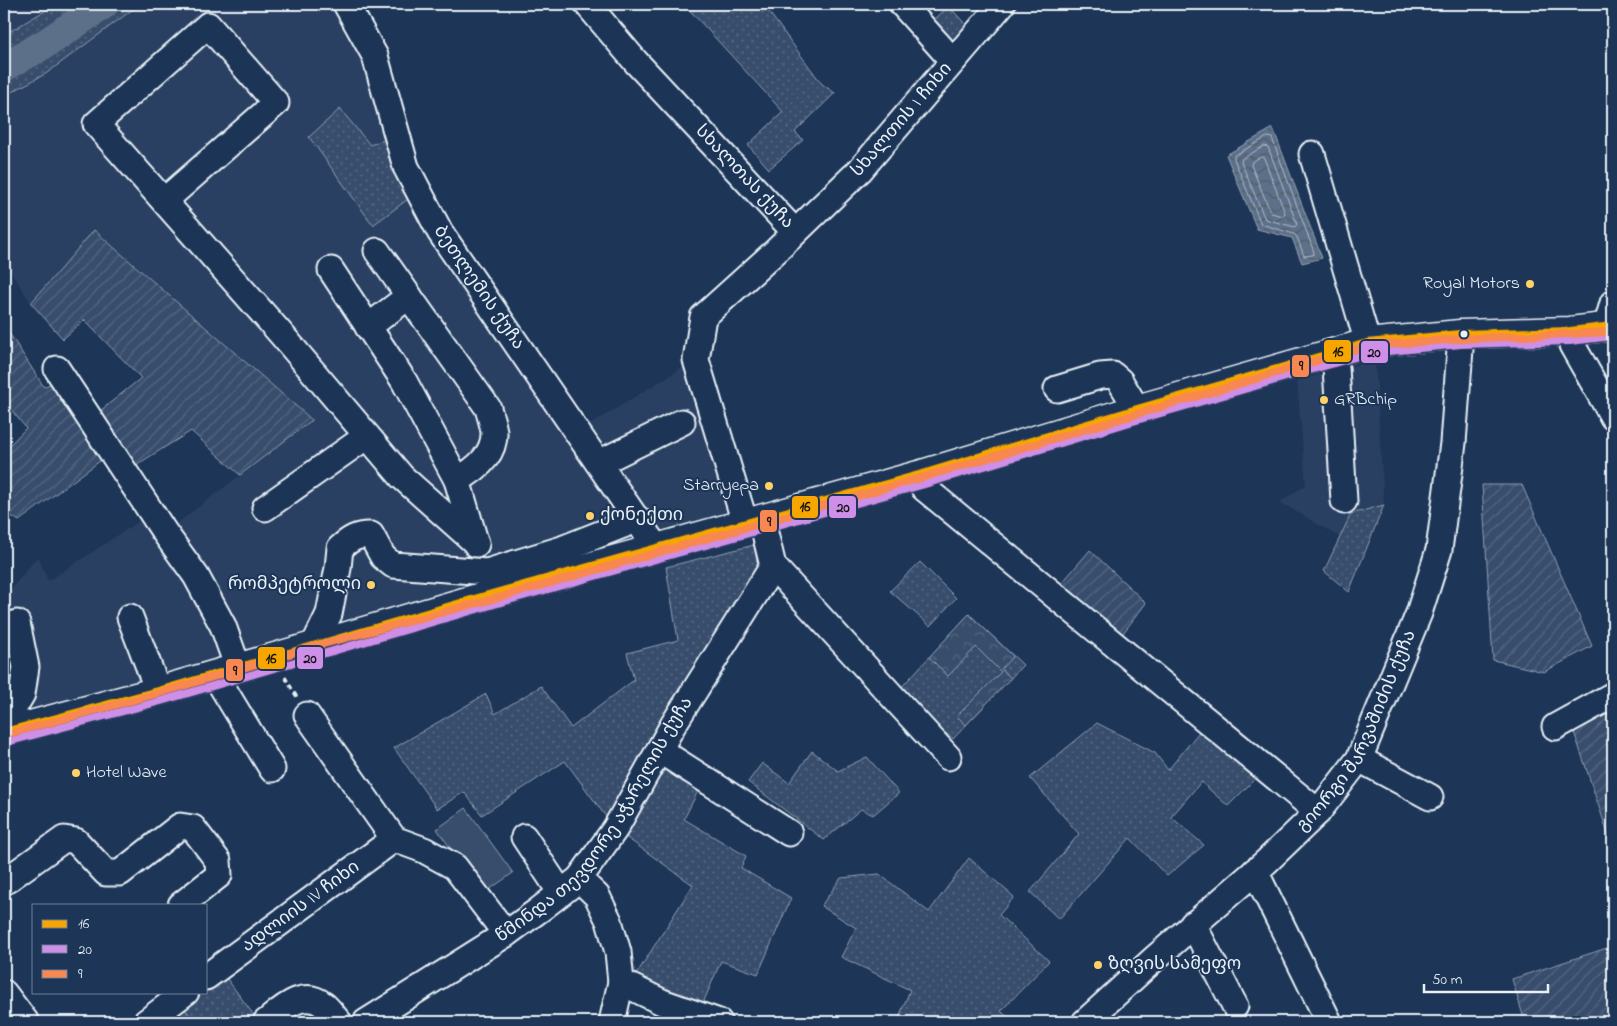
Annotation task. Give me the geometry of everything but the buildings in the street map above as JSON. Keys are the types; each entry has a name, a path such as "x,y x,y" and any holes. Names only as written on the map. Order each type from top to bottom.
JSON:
{"highway":[{"path":"9,722 230,676 280,668 656,564 755,528 922,474 1137,409 1367,343 1460,334 1570,331 1611,325"},
{"path":"9,722 163,703 314,645 491,583 755,528 924,488 1370,356 1460,348 1572,345 1611,325"}],"street":[{"name":"ბეთლემის ქუჩა","path":"346,4 374,56 406,167 440,232 657,549"},
{"name":"სხალთას ქუჩა","path":"587,4 636,62 795,232 703,317 696,360 755,528"},
{"path":"902,4 953,61"},
{"name":"სხალთის I ჩიხი","path":"795,232 860,170 1002,4"},
{"path":"164,201 276,103 208,25 96,124 282,335 402,477 476,543"},
{"path":"1312,154 1367,343"},
{"path":"377,252 488,408 494,432 492,450 473,471 457,480"},
{"path":"331,270 404,381 457,480 476,543 491,583"},
{"path":"368,326 409,296"},
{"path":"1572,345 1613,417"},
{"name":"გიორგი შარვაშიძის ქუჩა","path":"1085,1022 1193,924 1255,871 1318,812 1358,759 1419,613 1439,550 1454,443 1460,348"},
{"path":"1336,366 1344,501"},
{"path":"57,369 165,533 196,576 223,626 230,676 272,769"},
{"path":"1057,389 1100,376 1112,375 1120,381 1137,409"},
{"path":"599,463 682,422"},
{"path":"265,508 367,436"},
{"path":"924,488 1318,812"},
{"path":"314,645 328,614 338,568 340,548 356,536 363,534 371,535 384,557 393,565 491,583 562,549 638,519"},
{"path":"755,528 772,566 948,757"},
{"name":"წმინდა თევდორე აჭარელის ქუჩა","path":"366,1022 506,934 570,886 616,829 659,750 772,566"},
{"path":"130,617 158,691"},
{"path":"9,722 22,694 26,668 17,623"},
{"path":"1555,727 1613,695"},
{"path":"307,715 394,839 424,850 455,867 506,934"},
{"path":"659,750 789,833"},
{"path":"1358,759 1430,797"},
{"path":"4,882 64,839 76,841 106,873 120,873 180,826 193,828 218,861 219,875 183,904"},
{"path":"524,838 570,886 597,896 609,920 618,952 621,982 612,1022"},
{"name":"ადლიის IV ჩიხი","path":"210,965 394,839"},
{"path":"1255,871 1330,1022"},
{"path":"1193,924 1234,1006"},
{"path":"621,982 662,1002 719,1022"},
{"path":"4,994 26,1022"},
{"path":"146,1022 183,994"},
{"path":"266,1022 291,1004 304,998 314,999 323,1004 339,1022"}],"path":[{"path":"280,668 307,715"}],"shaded area":[{"path":"4,4 56,4 4,35"},
{"path":"140,4 346,4 397,135 370,145 373,225 419,191 578,432 696,359 734,513 242,658 223,627 221,662 25,713 4,682 4,598 38,556 48,581 152,513 166,532 312,420 95,230 31,303 4,261 4,96 47,73"},
{"path":"1375,360 1384,505 1351,514 1341,538 1280,502 1306,485 1297,381"}],"green space":[{"path":"56,4 140,4 47,73 4,96 4,35"},
{"path":"684,4 763,4 822,84 835,93 795,132 803,140 769,169 748,145 783,112"},
{"path":"949,6 975,35 953,61 924,29"},
{"path":"340,109 370,145 397,135 419,191 373,225 309,137"},
{"path":"94,230 312,420 240,475 191,431 125,472 112,452 19,521 4,511 4,451 26,428 4,401 4,325 44,387 62,377 90,419 141,378 84,320 63,339 31,303"},
{"path":"1482,485 1522,485 1592,646 1544,672 1493,660"},
{"path":"1384,505 1349,592 1324,571 1351,514"},
{"path":"754,545 759,572 615,829 565,761 482,815 464,792 437,809 394,748 486,694 495,714 541,686 571,728 634,680 627,653 678,640 666,567"},
{"path":"1090,550 1146,603 1117,641 1055,591"},
{"path":"920,562 956,598 930,626 890,591"},
{"path":"969,614 1023,665 953,739 946,733 941,733 897,692"},
{"path":"969,614 1013,656 1001,669 1011,678 966,725 957,716 1001,672 976,647 948,676 929,657"},
{"path":"1613,698 1613,849 1570,720"},
{"path":"1097,723 1155,753 1168,770 1199,732 1259,775 1228,806 1201,782 1171,817 1204,845 1167,876 1130,838 1059,919 1030,892 1079,834 1030,778"},
{"path":"812,751 838,771 867,757 899,793 873,815 861,809 824,840 748,782 762,763 789,783"},
{"path":"664,759 703,781 684,819 746,856 741,868 791,898 758,974 721,961 700,1010 632,981 693,885 620,833"},
{"path":"466,808 513,873 483,894 437,829"},
{"path":"969,858 1014,897 999,915 1049,961 1001,1011 1013,1022 897,1022 910,990 841,957 856,928 821,906 841,878 879,874 929,912"},
{"path":"1613,946 1613,1017 1601,1022 1525,1022 1512,979"},
{"path":"219,968 259,1022 195,1022 177,999 183,994 208,994 208,976"},
{"path":"177,999 195,1022 146,1022"}],"water":[{"path":"1273,128 1322,258 1302,263 1292,238 1257,229 1226,155"}],"waterway":[{"path":"4,67 48,42 104,4"}],"transit line":[{"name":"16","path":"4,732 158,691 495,593 922,474 1137,409 1367,343 1460,334 1570,331 1613,326"},
{"name":"9","path":"4,735 160,693 316,646 497,598 921,478 1367,346 1459,339 1612,332"},
{"name":"20","path":"7,742 161,701 498,603 925,484 1140,419 1369,353 1461,344 1570,341 1613,336"}],"place":[{"name":"Royal Motors","path":"1530,284"},
{"name":"GRBchip","path":"1324,400"},
{"name":"Starryepa","path":"769,486"},
{"name":"ქონექთი","path":"590,516"},
{"name":"რომპეტროლი","path":"371,585"},
{"name":"Hotel Wave","path":"76,773"},
{"name":"ზღვის სამეფო","path":"1098,965"}]}
